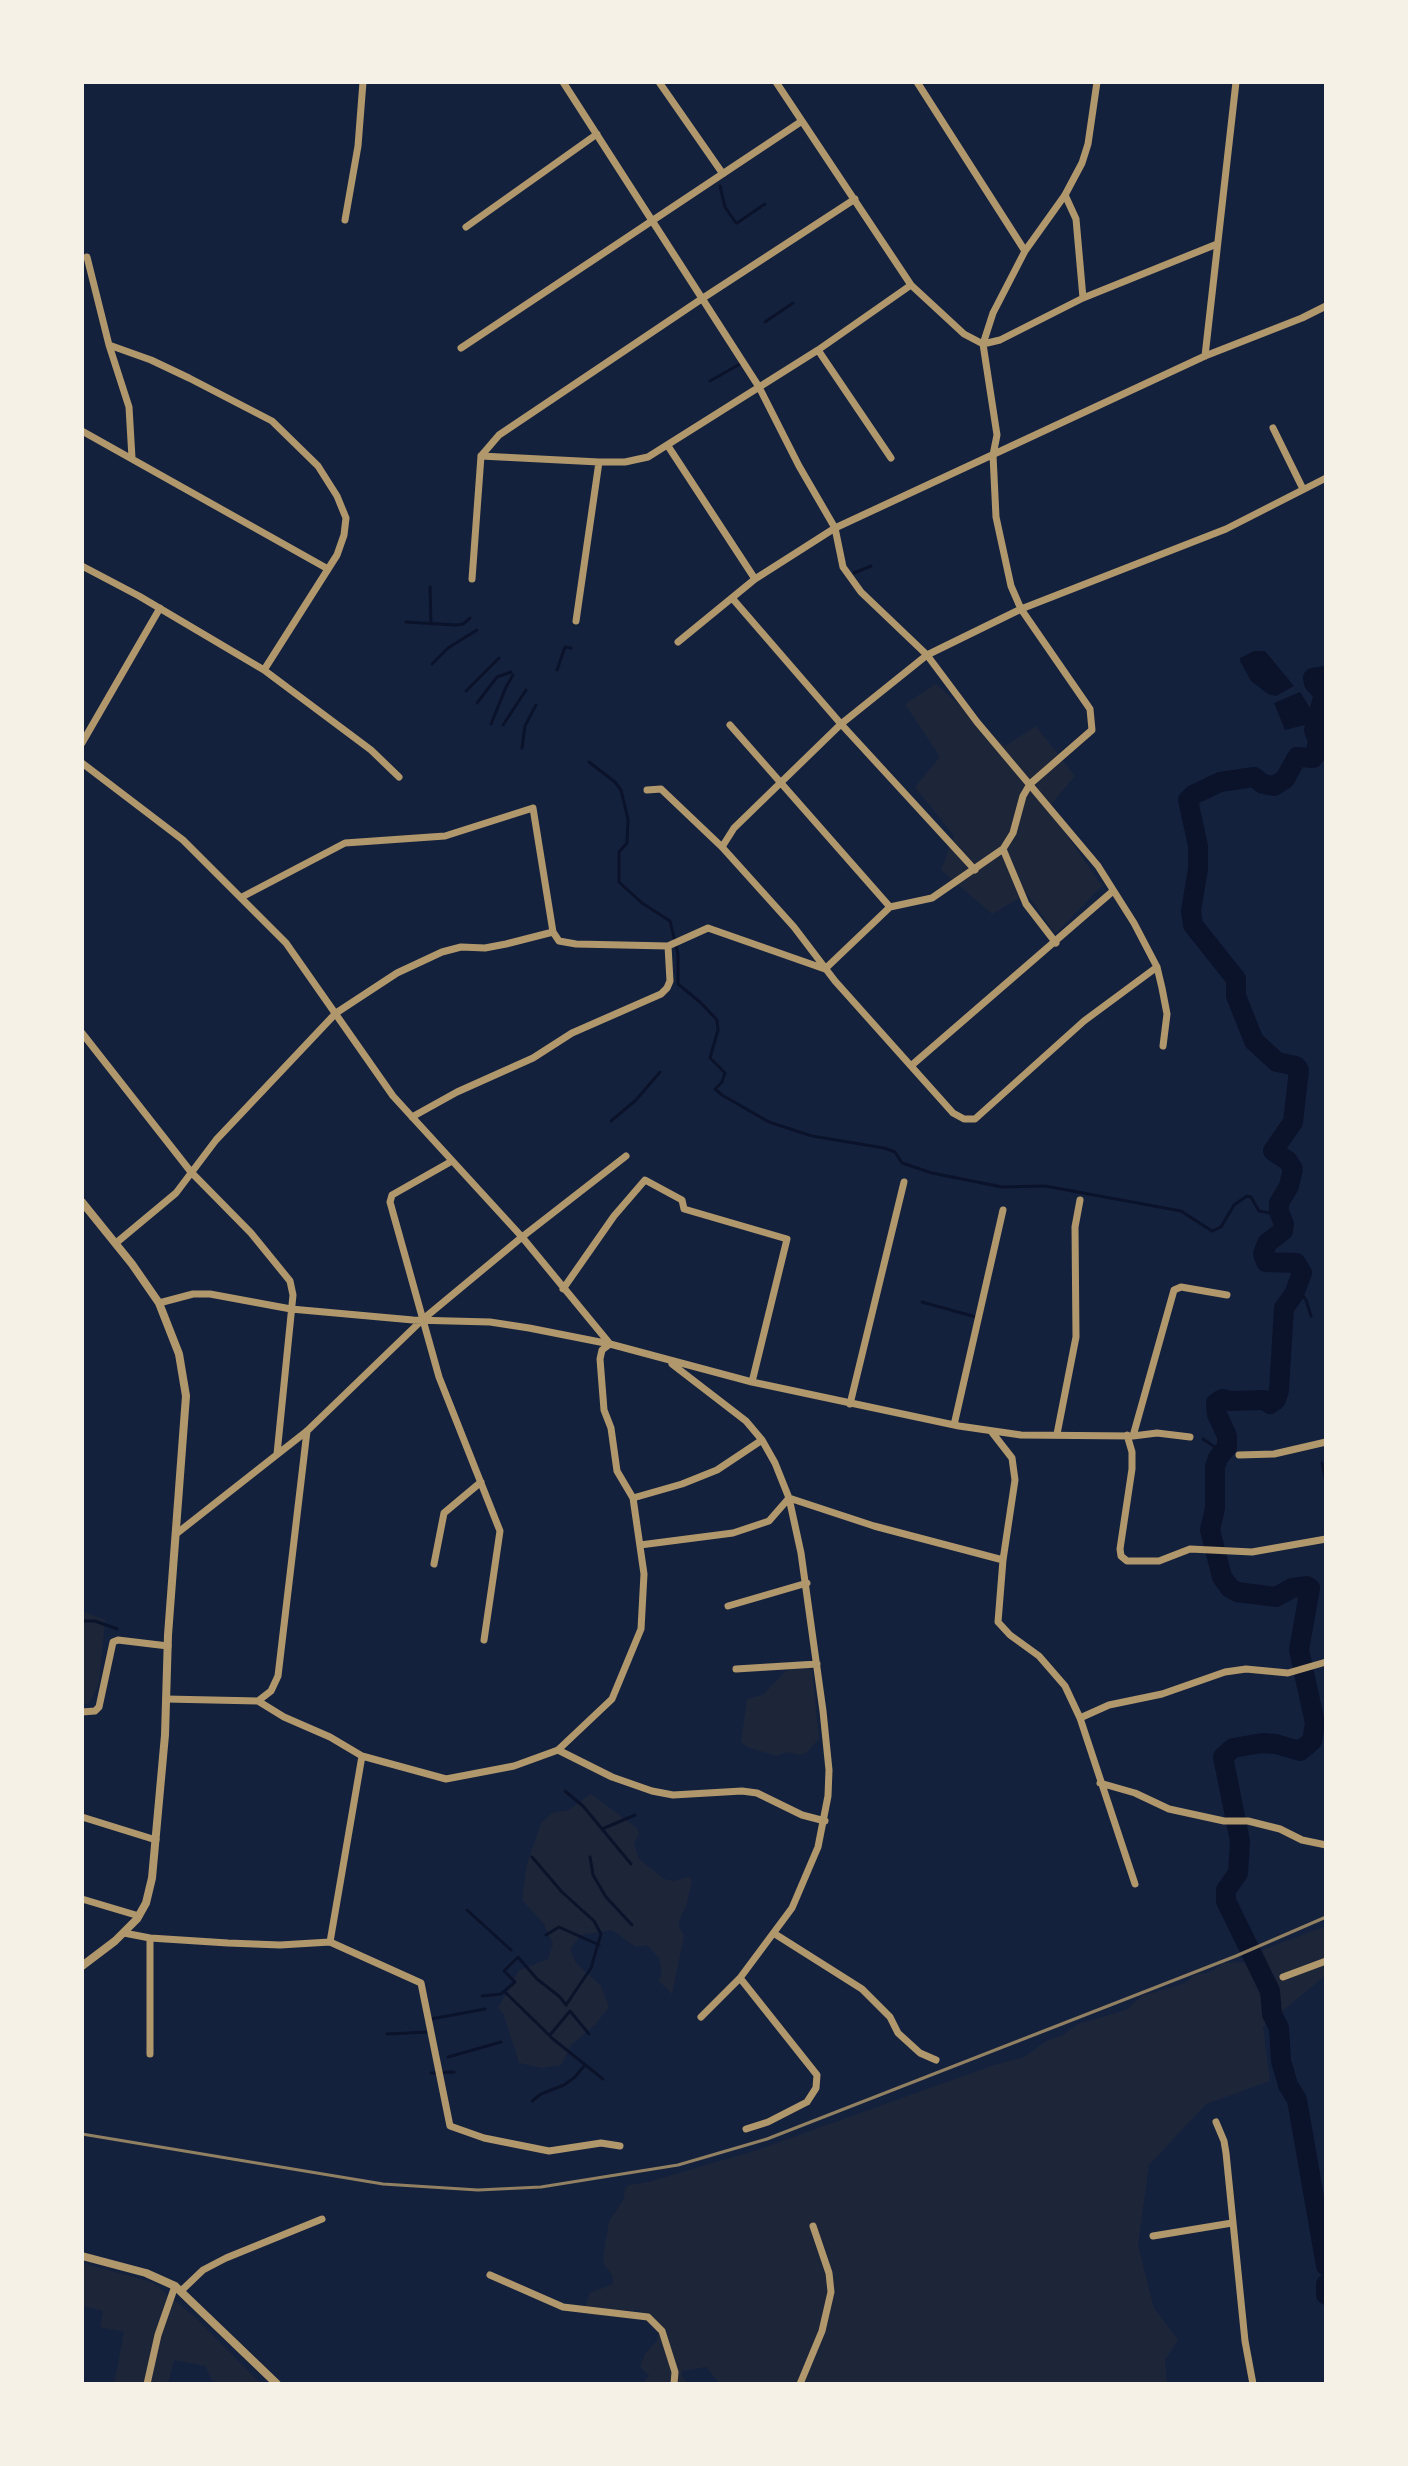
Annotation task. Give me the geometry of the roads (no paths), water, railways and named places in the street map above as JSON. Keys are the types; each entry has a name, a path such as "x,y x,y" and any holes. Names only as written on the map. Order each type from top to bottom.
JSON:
{"street":[{"path":"345,220 358,146 363,82"},
{"path":"563,82 759,387 835,528 843,567 861,592 927,655 959,700 1098,866 1134,923 1157,967 1167,1014 1163,1046"},
{"path":"659,82 723,174"},
{"path":"776,82 911,285 964,334 983,344 1000,340 1083,298 1217,244"},
{"path":"917,82 1025,251"},
{"path":"825,969 890,907 932,898 1003,849 1013,833 1023,796 1030,784 1092,730 1090,709 1021,609 1011,586 996,517 993,455 997,435 983,344 993,313 1025,251 1065,195 1088,144 1097,82"},
{"path":"1205,356 1236,82"},
{"path":"461,348 802,121"},
{"path":"466,227 597,134"},
{"path":"1065,195 1076,219 1083,298"},
{"path":"472,579 481,456 499,435 855,199"},
{"path":"87,257 109,345 129,407 132,458"},
{"path":"481,456 599,462 639,460 668,446 818,350 911,285"},
{"path":"678,642 755,579 835,528 1205,356 1326,306"},
{"path":"109,345 151,360 272,421 299,445 324,476 346,518 344,535 328,569 264,670"},
{"path":"818,350 891,458"},
{"path":"1273,428 1303,489"},
{"path":"82,431 328,569"},
{"path":"668,446 755,579"},
{"path":"576,621 599,462"},
{"path":"722,847 730,832 841,724 927,655 1021,609 1226,529 1326,478"},
{"path":"82,566 264,670 371,750 399,777"},
{"path":"732,598 841,724 975,870"},
{"path":"82,743 160,608"},
{"path":"730,725 890,907"},
{"path":"82,763 183,840 286,943 393,1096 522,1237 610,1344"},
{"path":"647,790 661,789 722,847 953,1113 964,1119 975,1119 1084,1021 1157,967"},
{"path":"242,897 345,843 445,836 533,808 553,932 559,941 668,946 708,928 825,969"},
{"path":"1003,849 1026,904 1056,943"},
{"path":"912,1065 1113,891"},
{"path":"116,1243 176,1193 216,1140 336,1013 397,973 442,952 461,947 485,948 526,941 553,932"},
{"path":"412,1117 457,1092 533,1058 572,1033 661,994 670,981 668,946"},
{"path":"82,1033 191,1172 282,1269 293,1289 277,1454"},
{"path":"176,1534 307,1431 422,1320 626,1156"},
{"path":"452,1161 390,1198 439,1377 500,1531 484,1640"},
{"path":"563,1289 614,1216 645,1180 682,1200 684,1209 787,1239 752,1382"},
{"path":"850,1404 904,1182"},
{"path":"1057,1434 1076,1337 1075,1227 1080,1200"},
{"path":"82,1202 159,1303 179,1354 186,1396 150,1892 139,1916 124,1933 82,1966"},
{"path":"954,1425 1003,1210"},
{"path":"1227,1295 1181,1287 1174,1290 1130,1436 1132,1469 1121,1556 1127,1561 1159,1561 1190,1549 1252,1552 1326,1539"},
{"path":"159,1303 193,1294 210,1294 291,1309 503,1324 610,1344 752,1382 954,1425 1021,1435 1130,1436 1157,1433 1190,1437"},
{"path":"166,1699 258,1701 362,1756 446,1779 514,1766 558,1750 612,1699 641,1629 644,1574 633,1498 617,1471 611,1428 604,1410 600,1359 602,1350 610,1344"},
{"path":"667,1360 746,1421 775,1463 789,1498 807,1583 829,1770 825,1821 818,1847 792,1908 740,1978 701,2017"},
{"path":"258,1701 271,1691 278,1676 307,1431"},
{"path":"991,1431 1012,1458 1015,1480 1003,1560 998,1622 1051,1668 1065,1686 1080,1718 1135,1884"},
{"path":"633,1498 717,1470 762,1440"},
{"path":"1239,1455 1274,1454 1326,1442"},
{"path":"434,1564 444,1513 481,1482"},
{"path":"640,1545 733,1533 769,1521 789,1498"},
{"path":"789,1498 874,1526 1003,1560"},
{"path":"728,1606 807,1583"},
{"path":"82,1712 95,1711 99,1707 113,1642 168,1646"},
{"path":"1080,1718 1109,1705 1162,1694 1225,1672 1246,1669 1281,1674 1326,1662"},
{"path":"736,1669 817,1664"},
{"path":"558,1750 612,1777 652,1791 673,1795 757,1793 802,1815 825,1821"},
{"path":"330,1942 362,1756"},
{"path":"1100,1783 1135,1793 1169,1809 1224,1821 1248,1821 1326,1845"},
{"path":"82,1817 156,1840"},
{"path":"82,1899 139,1916"},
{"path":"124,1933 150,1938 280,1945 330,1942 421,1983 450,2126 484,2138 549,2151 601,2143 620,2146"},
{"path":"775,1934 862,1989 890,2017 898,2033 920,2053 936,2060"},
{"path":"150,1938 150,2054"},
{"path":"1283,1977 1326,1961"},
{"path":"740,1978 817,2075 816,2088 807,2102 768,2122 746,2129"},
{"path":"1216,2122 1224,2141 1247,2355 1253,2384"},
{"path":"147,2384 158,2335 178,2288 226,2258 322,2219"},
{"path":"1153,2236 1232,2223"},
{"path":"800,2384 822,2331 831,2292 829,2273 813,2226"},
{"path":"82,2256 146,2273 178,2288 277,2384"},
{"path":"490,2275 563,2307 648,2317 662,2331 675,2372 674,2384"}],"waterway":[{"path":"720,186 725,207 736,223"},
{"path":"737,223 765,204"},
{"path":"765,322 793,303"},
{"path":"710,381 740,364"},
{"path":"854,573 871,566"},
{"path":"430,587 431,624"},
{"path":"406,622 456,625 470,618"},
{"path":"432,664 448,648 477,630"},
{"path":"557,670 565,647 571,648"},
{"path":"466,691 499,658"},
{"path":"477,703 497,677 511,672"},
{"path":"491,724 513,675"},
{"path":"1326,676 1313,678 1324,694 1314,730 1318,741 1313,758 1297,757 1285,779 1274,786 1263,784 1254,777 1220,782 1188,800 1198,846 1198,869 1191,911 1193,925 1236,979 1236,996 1254,1041 1277,1062 1296,1066 1299,1070 1293,1122 1273,1151 1288,1161 1293,1169 1289,1186 1279,1203 1283,1231 1267,1243 1263,1254 1266,1262 1296,1263 1302,1273 1294,1294 1284,1308 1276,1400 1270,1404 1264,1400 1222,1399 1216,1403 1217,1414 1227,1436 1227,1447 1215,1467 1215,1508 1210,1530 1222,1577 1230,1588 1237,1592 1276,1597 1292,1588 1310,1588 1299,1650 1315,1723 1312,1741 1300,1751 1262,1743 1233,1748 1223,1757 1240,1841 1238,1873 1226,1890 1226,1901 1270,1991 1272,2014 1279,2028 1281,2061 1288,2085 1297,2100 1326,2266"},
{"path":"503,725 526,690"},
{"path":"522,748 525,726 536,705"},
{"path":"589,762 621,790 628,819 627,843 619,852 619,882 642,903 670,921 678,954 678,984 717,1020 718,1030 710,1058 725,1073 715,1089 722,1095 769,1122 812,1136 884,1148 895,1152 902,1163 932,1173 1002,1187 1045,1186 1181,1211 1212,1231 1221,1227 1234,1205 1247,1196 1251,1197 1259,1211 1280,1215"},
{"path":"611,1121 636,1100 660,1072"},
{"path":"1294,1294 1303,1296 1311,1316"},
{"path":"922,1302 976,1317"},
{"path":"1203,1439 1224,1453"},
{"path":"1322,1463 1326,1482"},
{"path":"82,1621 95,1621 117,1629"},
{"path":"565,1791 583,1806 631,1864"},
{"path":"602,1829 635,1815"},
{"path":"482,1996 501,1994 515,1982 504,1971 518,1957 566,2005 591,1968 601,1934 594,1921 562,1892 532,1857"},
{"path":"590,1857 593,1875 606,1897 632,1925"},
{"path":"467,1910 511,1950"},
{"path":"546,1935 559,1927 599,1945"},
{"path":"505,1992 553,2039 603,2079"},
{"path":"431,2019 485,2009"},
{"path":"550,2035 570,2011 589,2034"},
{"path":"387,2034 429,2032"},
{"path":"448,2057 501,2042"},
{"path":"532,2101 564,2085 584,2066"},
{"path":"431,2073 454,2072"},
{"path":"1326,2284 1326,2295"}],"railway":[{"path":"82,2134 383,2184 478,2190 541,2187 678,2165 767,2139 1236,1956 1326,1917"}]}
